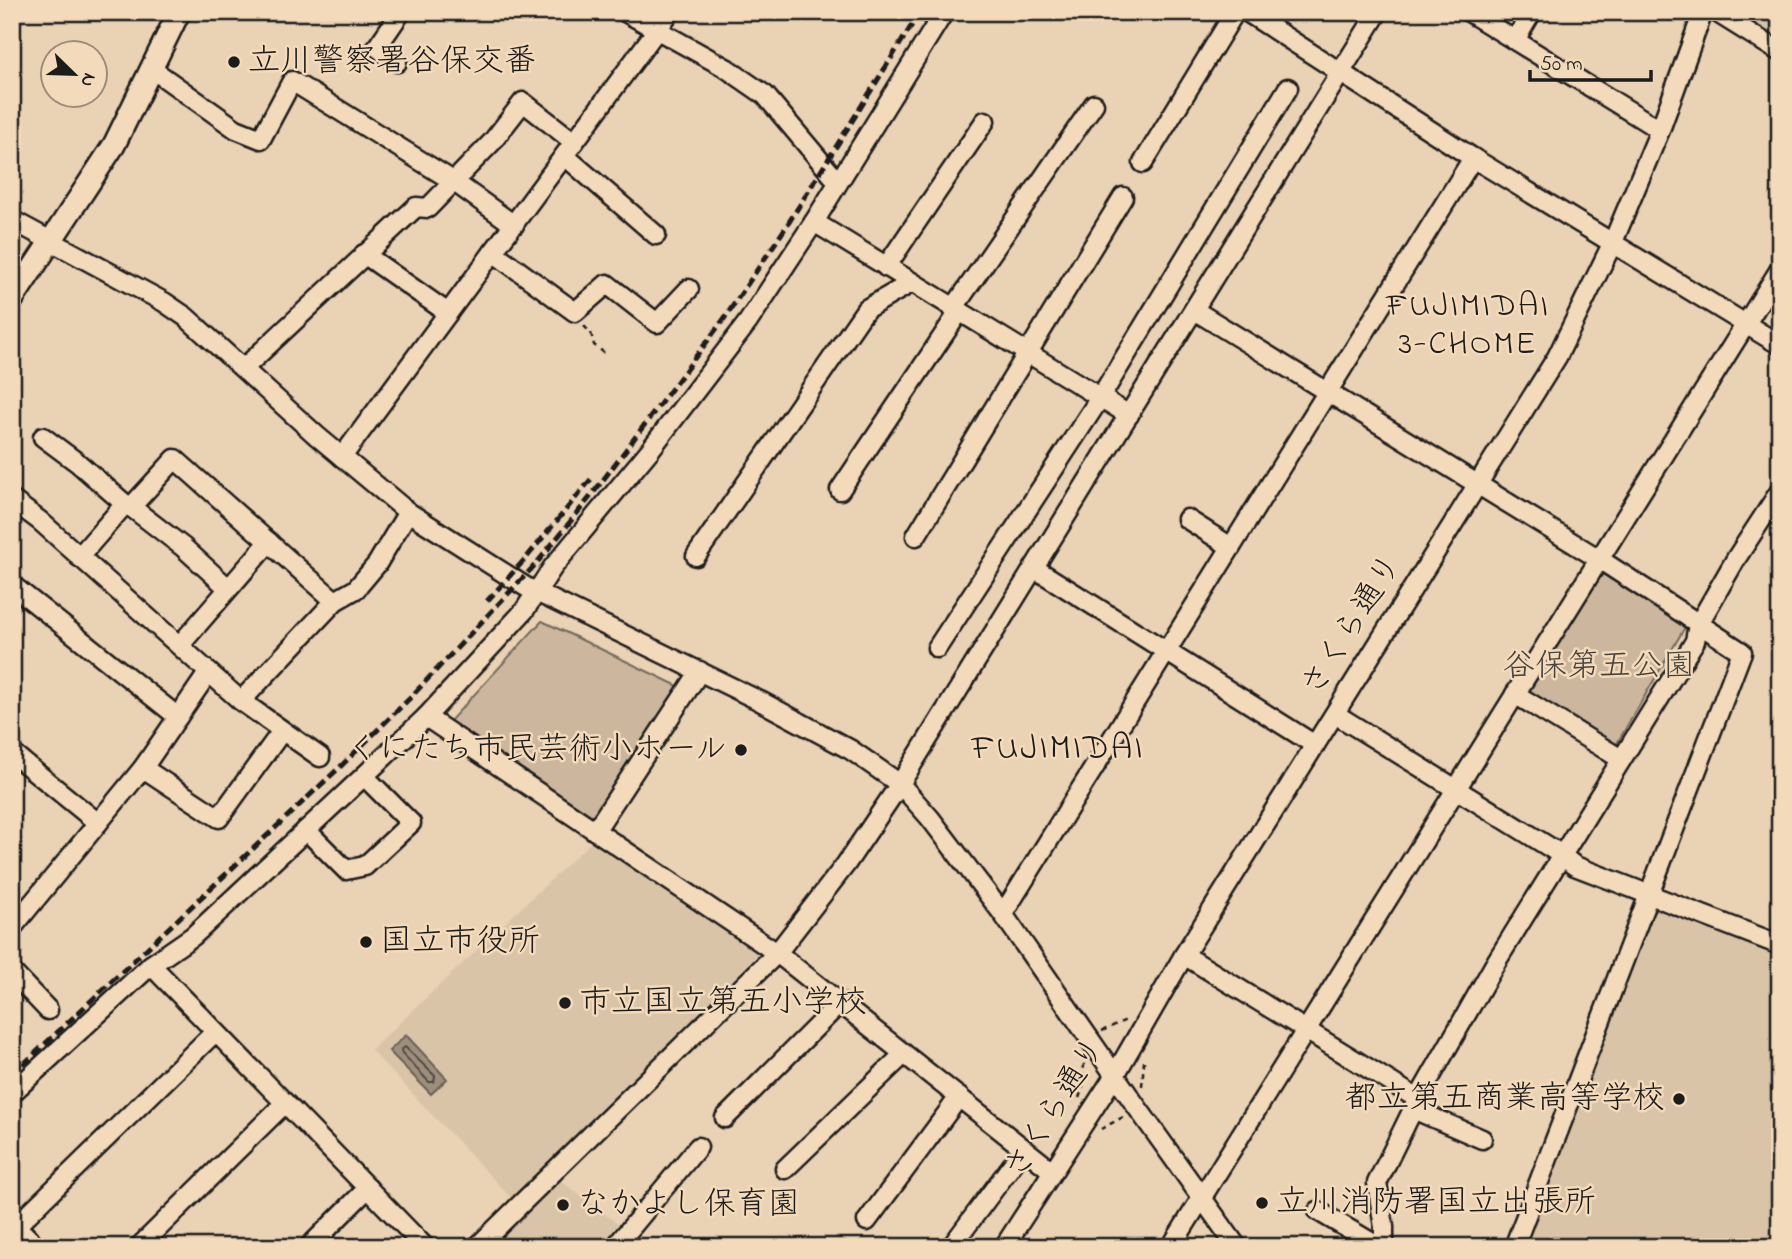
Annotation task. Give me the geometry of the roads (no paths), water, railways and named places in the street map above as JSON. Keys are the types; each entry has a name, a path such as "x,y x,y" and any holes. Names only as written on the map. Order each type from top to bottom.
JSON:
{"main road":[{"path":"12,300 114,145 179,12"}],"street":[{"path":"397,62 377,47 401,12"},
{"path":"625,12 726,68 765,94 838,182"},
{"path":"342,457 670,12"},
{"path":"12,1093 151,965 193,936 364,776 426,717 524,611 554,566 650,450 748,322 814,222 944,12"},
{"path":"1143,163 1235,12"},
{"path":"1247,12 1473,158 1780,345"},
{"path":"477,1247 777,953 846,864 900,784 1378,12"},
{"path":"1469,12 1660,130"},
{"path":"1515,40 1532,12"},
{"name":"さくら通り","path":"1004,1247 1115,1075 1184,955 1557,357 1613,242 1660,130 1703,12"},
{"path":"1716,12 1780,52"},
{"path":"152,69 236,129 261,139 292,81 453,181 514,225"},
{"path":"937,648 1100,398 1288,88"},
{"path":"244,368 416,207 429,208 492,142 523,102 656,235"},
{"path":"840,490 1094,104"},
{"path":"886,267 985,121"},
{"path":"1003,914 1473,158"},
{"path":"916,537 1123,197"},
{"path":"12,220 164,302 186,317 342,457 408,512 538,592 700,671 851,750 900,784 938,827 1003,914 1237,1247"},
{"path":"814,222 1027,355 1129,415"},
{"path":"493,252 575,312 607,284 657,323 689,289"},
{"path":"364,254 448,313"},
{"path":"1171,1247 1780,269"},
{"path":"696,556 866,309 911,283"},
{"path":"1194,310 1599,559 1742,652 1647,894 1514,1247"},
{"path":"43,438 183,547 228,588"},
{"path":"79,558 175,459 335,601"},
{"path":"1318,1211 1382,1247 1384,1227 1377,1183 1416,1104 1496,962 1695,641 1698,625 1737,557 1780,491"},
{"path":"12,500 40,521 241,701 320,757"},
{"path":"241,701 335,601 356,589 377,564 408,512"},
{"path":"1187,519 1231,547"},
{"path":"180,645 270,542"},
{"path":"1034,568 1315,745"},
{"path":"12,585 178,717"},
{"path":"595,831 700,671"},
{"path":"12,928 143,768 208,673"},
{"path":"1515,694 1622,759"},
{"path":"1335,713 1554,850 1575,866 1780,945"},
{"path":"426,717 777,953 1052,1171"},
{"path":"143,768 219,818 282,731"},
{"path":"12,753 98,823"},
{"path":"306,830 346,870 365,866 374,858 411,823 364,776"},
{"path":"1184,955 1306,1030 1416,1104 1482,1139"},
{"path":"151,965 425,1247"},
{"path":"12,972 48,1010"},
{"path":"725,1118 840,1003"},
{"path":"37,1247 14,1224 215,1032"},
{"path":"785,1169 904,1054"},
{"path":"867,1221 959,1097"},
{"path":"139,1247 285,1103"},
{"path":"615,1247 698,1147"},
{"path":"951,1247 1024,1149"},
{"path":"309,1247 368,1188"}],"water":[{"path":"406,1035 447,1079 431,1094 389,1051"}],"railway":[{"path":"12,1075 340,767 409,699 536,564 591,496 724,319 786,227 920,12"},
{"path":"487,601 592,478"}],"place":[{"name":"立川警察署谷保交番","path":"234,62"},
{"name":"くにたち市民芸術小ホール","path":"741,750"},
{"name":"国立市役所","path":"366,942"},
{"name":"市立国立第五小学校","path":"565,1003"},
{"name":"都立第五商業高等学校","path":"1679,1099"},
{"name":"立川消防署国立出張所","path":"1262,1203"},
{"name":"なかよし保育園","path":"563,1205"}],"district":[{"name":"FUJIMIDAI 3-CHOME","path":"1468,326"},
{"name":"FUJIMIDAI","path":"1058,749"}],"park label":[{"name":"谷保第五公園","path":"1599,667"}]}
